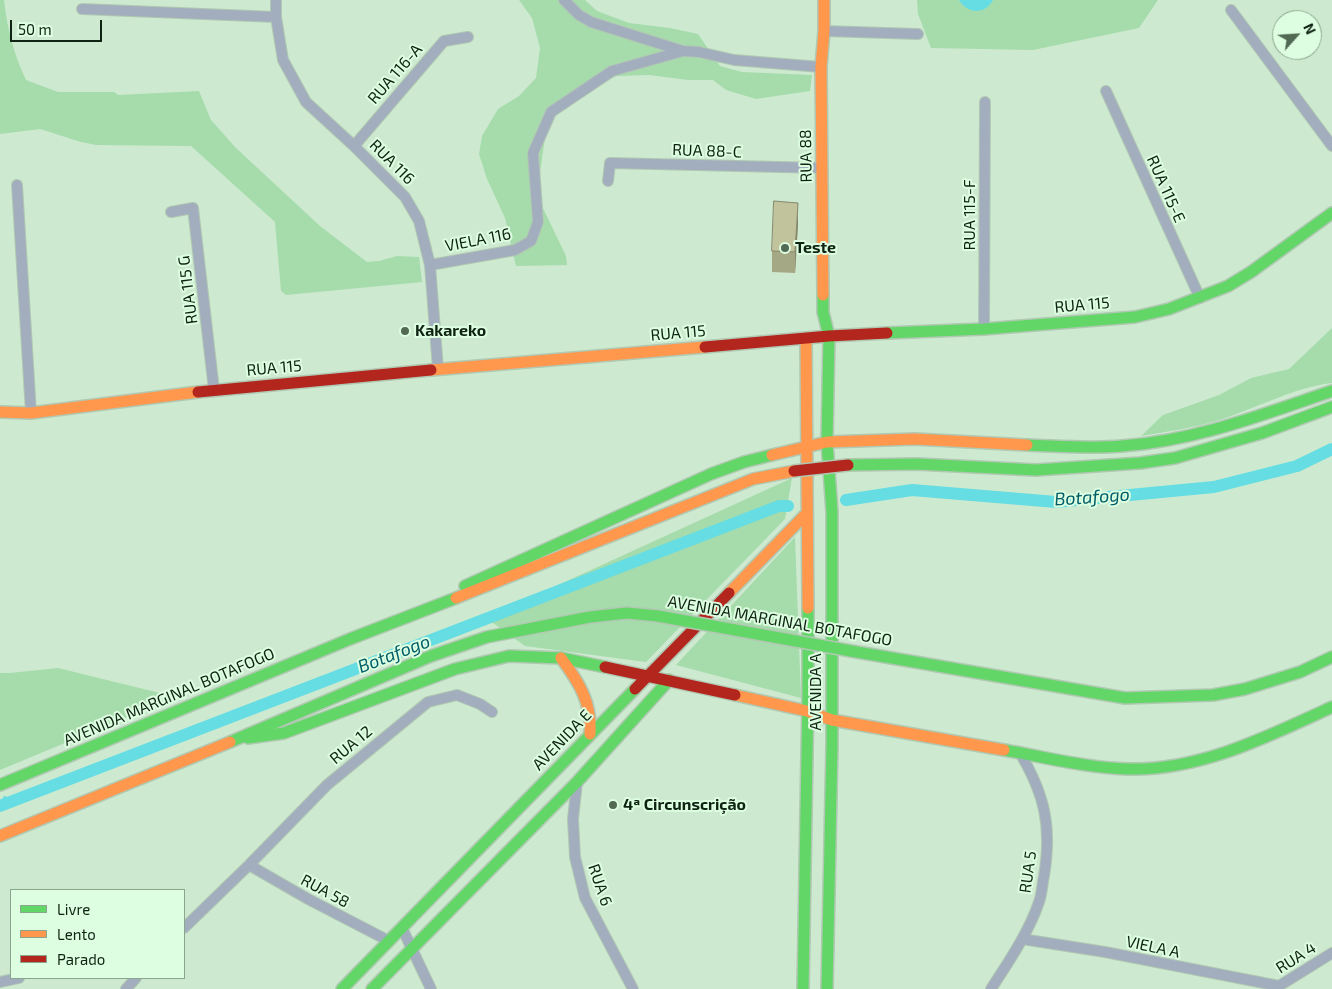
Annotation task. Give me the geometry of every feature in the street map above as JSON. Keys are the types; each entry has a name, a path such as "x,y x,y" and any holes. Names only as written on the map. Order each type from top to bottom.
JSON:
{"main road":[{"name":"RUA 88","path":"824,0 821,67 823,312 829,336"},
{"name":"RUA 115","path":"0,412 31,413 214,390 829,336 984,330 1135,317 1169,309 1228,286 1251,272 1332,213"},
{"path":"806,339 823,312"},
{"name":"AVENIDA A","path":"827,989 832,720 832,498 827,442 829,336"},
{"name":"AVENIDA A","path":"803,989 807,711 806,339"},
{"name":"AVENIDA MARGINAL BOTAFOGO","path":"350,639 711,474 744,462 827,442 915,439 1093,448 1125,446 1189,436 1232,425 1332,390"},
{"name":"AVENIDA MARGINAL BOTAFOGO","path":"0,785 350,639 744,482 794,471 848,465 917,464 1036,470 1140,463 1176,458 1262,433 1332,407"},
{"name":"AVENIDA E","path":"342,989 806,514"},
{"name":"AVENIDA MARGINAL BOTAFOGO","path":"0,836 235,740 431,656 486,637 590,617 627,613 658,616 1126,698 1213,695 1237,691 1300,672 1332,658"},
{"name":"AVENIDA MARGINAL BOTAFOGO","path":"235,740 284,733 455,669 508,656 561,658 807,711 832,720 1098,766 1131,769 1160,767 1221,754 1332,707"},
{"path":"561,658 587,698 592,720 590,734"},
{"path":"372,989 577,782 668,680"}],"street":[{"name":"RUA 116","path":"276,0 276,17 283,60 306,102 405,196 419,221 430,265 438,370"},
{"path":"564,0 579,15 592,22 683,51 699,52 734,60 821,67"},
{"path":"82,9 276,17"},
{"path":"1231,10 1332,146"},
{"path":"824,32 918,34"},
{"name":"RUA 116-A","path":"354,146 444,41 468,37"},
{"name":"VIELA 116","path":"430,265 515,250 531,241 538,222 533,153 551,112 612,71 683,51"},
{"name":"RUA 115-E","path":"1106,91 1200,298"},
{"name":"RUA 115-F","path":"984,330 986,102"},
{"name":"RUA 88-C","path":"608,182 610,163 822,168"},
{"path":"17,185 31,413"},
{"name":"RUA 115 G","path":"171,212 193,208 214,390"},
{"name":"RUA 12","path":"185,927 327,785 428,702 457,695 480,704 492,712"},
{"name":"RUA 5","path":"992,989 1022,939 1039,902 1046,860 1048,835 1045,809 1031,771 1020,753"},
{"name":"RUA 6","path":"577,782 573,819 575,857 585,898 633,989"},
{"name":"RUA 58","path":"249,865 308,899 389,941"},
{"path":"402,928 431,989"},
{"name":"VIELA A","path":"1022,939 1104,952 1278,987"},
{"name":"RUA 4","path":"1278,987 1332,953"},
{"path":"0,982 15,979"},
{"path":"126,989 135,979"}],"green space":[{"path":"0,0 4,0 12,41 26,80 58,92 114,92 118,95 199,91 211,120 236,148 320,226 367,262 397,256 419,257 422,282 286,295 281,291 275,222 191,146 96,145 40,129 0,134"},
{"path":"519,0 585,0 597,11 629,23 670,28 698,34 720,66 742,72 812,75 810,91 756,99 726,90 713,80 688,80 649,75 617,76 585,89 547,123 539,180 542,206 566,256 567,265 516,266 505,218 487,179 479,154 482,136 498,109 519,96 536,78 540,48 532,18"},
{"path":"917,0 1158,0 1139,28 1033,50 931,48 918,14"},
{"path":"1332,328 1332,383 1302,389 1216,421 1141,436 1163,415 1219,395 1251,378 1289,369"},
{"path":"792,478 785,519 646,662 525,646 486,618"},
{"path":"795,537 801,698 676,665"},
{"path":"58,668 164,694 154,706 0,770 0,673"}],"water":[{"path":"959,0 993,0 990,5 976,11 962,5"}],"building":[{"path":"774,201 798,203 795,252 772,251"}],"waterway":[{"name":"Botafogo","path":"846,500 912,490 1056,502 1214,487 1297,466 1332,449"},
{"name":"Botafogo","path":"0,806 779,506 788,506"},
{"name":"Botafogo","path":"5,798 8,803"}],"traffic: fast":[{"path":"887,333 984,329 1135,317 1169,309 1228,286 1251,272 1332,213"},
{"path":"823,295 823,312 829,336 827,442 832,512 832,745 827,989"},
{"path":"1027,445 1110,447 1176,439 1229,425 1332,391"},
{"path":"848,465 917,464 1036,470 1140,463 1175,458 1262,433 1332,407"},
{"path":"465,586 711,474 744,462 772,455"},
{"path":"0,785 350,639 456,598"},
{"path":"803,989 808,608"},
{"path":"230,742 431,656 487,637 590,617 627,613 658,616"},
{"path":"658,616 851,651"},
{"path":"851,651 1125,698 1213,695 1245,689 1300,672 1332,657"},
{"path":"248,738 284,733 455,669 509,656 561,658 605,667"},
{"path":"372,989 577,782 669,680"},
{"path":"342,989 635,689"},
{"path":"1004,750 1097,767 1155,768 1208,758 1233,750 1332,707"}],"traffic: slow":[{"path":"823,295 821,67 824,0"},
{"path":"806,339 808,608"},
{"path":"431,370 705,347"},
{"path":"0,412 31,413 198,392"},
{"path":"772,455 827,442 915,439 1027,445"},
{"path":"456,598 753,479 794,471"},
{"path":"729,593 806,514"},
{"path":"561,658 583,693 589,712 590,734"},
{"path":"735,695 807,711 832,720 1004,750"},
{"path":"0,836 230,742"}],"traffic: jam":[{"path":"705,347 887,333"},
{"path":"198,392 431,370"},
{"path":"794,471 848,465"},
{"path":"635,689 729,593"},
{"path":"605,667 735,695"}],"place":[{"name":"Teste","path":"785,248"},
{"name":"Kakareko","path":"405,331"},
{"name":"4ª Circunscrição","path":"613,805"}]}
